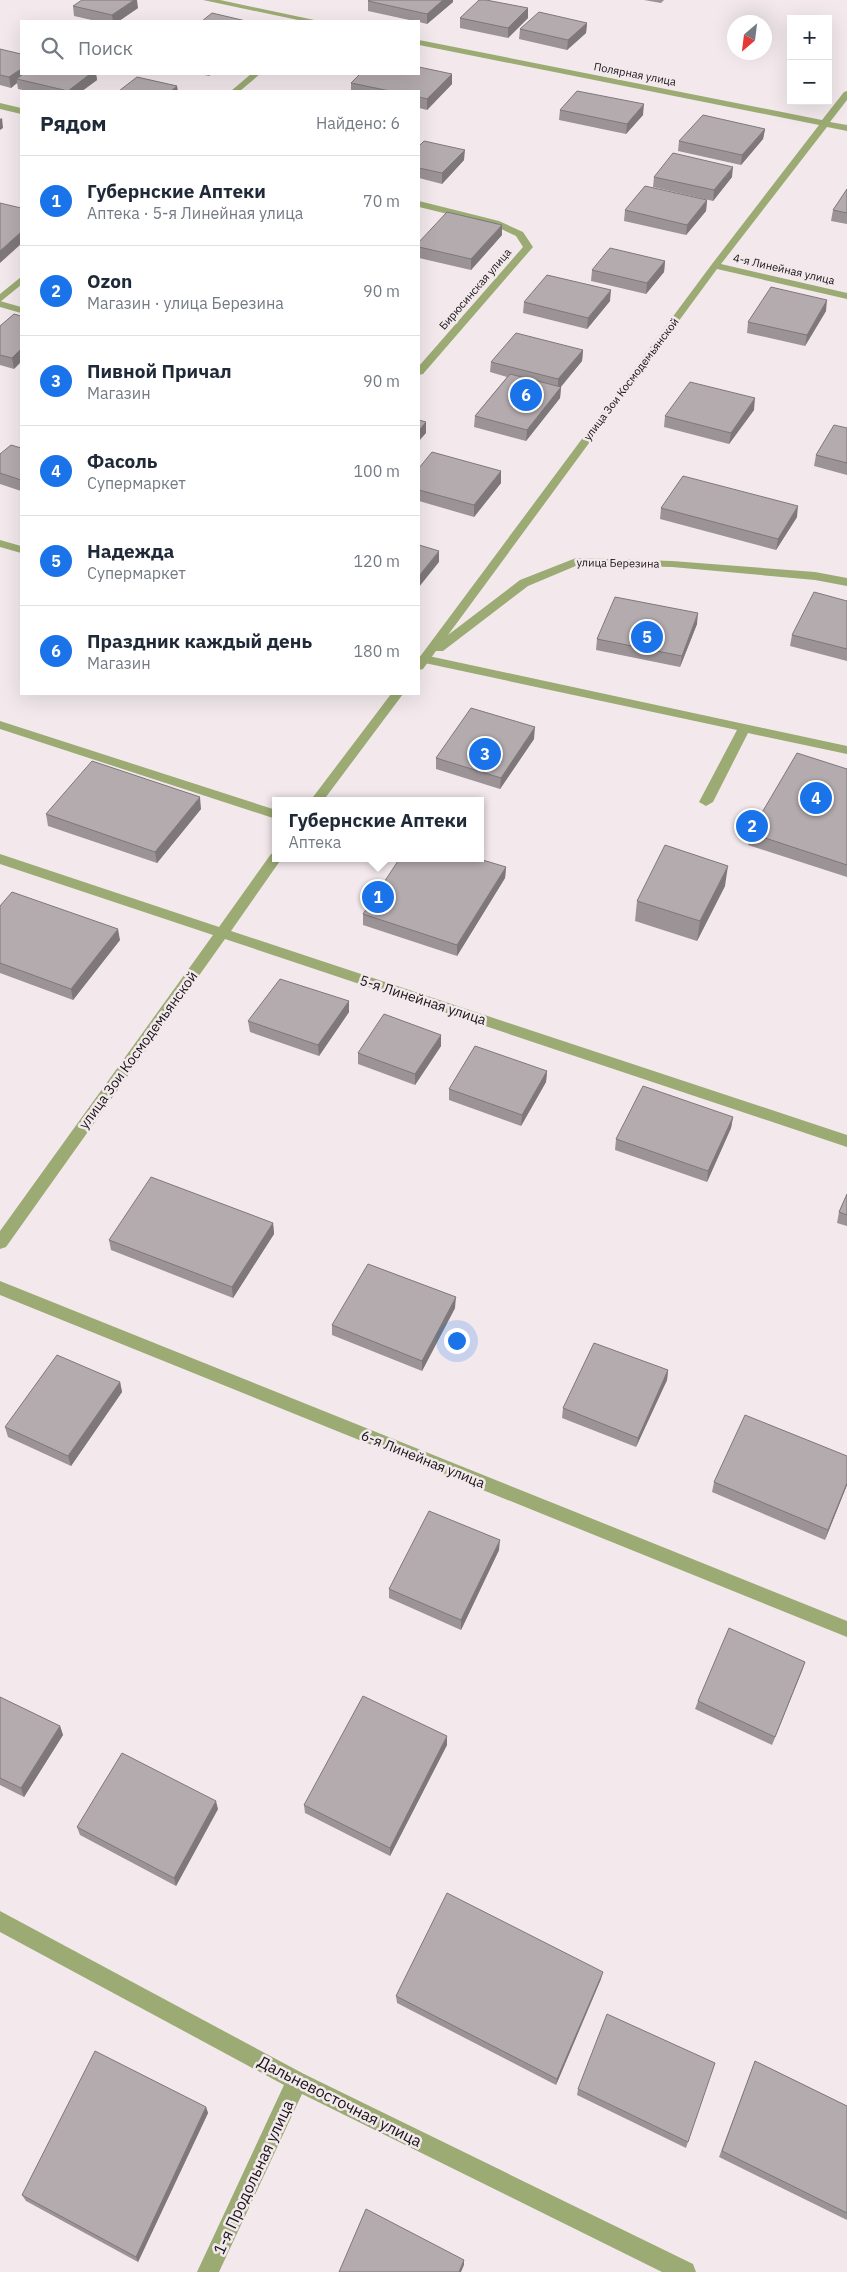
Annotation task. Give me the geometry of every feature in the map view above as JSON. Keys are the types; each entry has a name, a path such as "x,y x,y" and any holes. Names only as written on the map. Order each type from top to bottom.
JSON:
{"street":[{"path":"207,0 310,20"},
{"name":"Полярная улица","path":"420,42 847,128"},
{"path":"236,90 255,75"},
{"name":"улица Зои Космодемьянской","path":"421,661 715,266 826,124 847,94"},
{"path":"0,106 20,111"},
{"name":"Бирюсинская улица","path":"420,204 496,223 520,234 528,246 420,371"},
{"name":"4-я Линейная улица","path":"715,266 847,296"},
{"path":"0,299 20,281"},
{"path":"0,304 20,310"},
{"path":"0,544 20,550"},
{"name":"улица Березина","path":"421,661 524,583 576,561 681,564 815,576 847,582"},
{"path":"421,661 745,727 847,750"},
{"path":"319,797 396,695"},
{"path":"0,724 272,814"},
{"path":"706,802 745,727"},
{"name":"5-я Линейная улица","path":"0,859 847,1141"},
{"name":"улица Зои Космодемьянской","path":"0,1243 272,862"},
{"name":"6-я Линейная улица","path":"0,1288 847,1629"},
{"name":"Дальневосточная улица","path":"0,1921 297,2081 685,2272"},
{"name":"1-я Продольная улица","path":"208,2272 297,2081"}],"building":[{"path":"82,0 134,0 112,15 73,6"},
{"path":"369,0 443,0 427,14"},
{"path":"479,0 528,8 508,28 460,18"},
{"path":"539,12 587,23 568,40 520,29"},
{"path":"212,13 242,20 203,20"},
{"path":"0,49 20,54 20,70 9,77 0,75"},
{"path":"420,67 452,74 427,99 420,97 420,90 385,90 351,83 359,75 420,75"},
{"path":"22,75 89,75 69,90 17,79"},
{"path":"137,77 177,86 172,90 120,90"},
{"path":"577,91 644,104 627,124 560,110"},
{"path":"703,115 765,129 742,155 679,141"},
{"path":"424,141 465,150 442,173 420,168 420,145"},
{"path":"673,153 733,167 714,190 654,177"},
{"path":"645,186 707,200 687,225 625,210"},
{"path":"847,189 847,213 833,210"},
{"path":"0,203 20,208 20,233 0,251"},
{"path":"447,212 502,225 471,259 420,247 420,241"},
{"path":"610,248 665,261 647,283 592,270"},
{"path":"547,275 611,290 588,318 524,302"},
{"path":"771,287 827,300 807,335 748,322"},
{"path":"14,314 20,316 20,350 12,358 0,355 0,326"},
{"path":"516,333 583,350 558,379 491,362"},
{"path":"510,374 561,387 527,430 475,416"},
{"path":"690,382 755,398 731,433 665,416"},
{"path":"420,420 426,422 420,429"},
{"path":"834,425 847,428 847,463 816,455"},
{"path":"11,445 20,448 20,480 0,473 0,454"},
{"path":"432,452 501,471 474,505 420,490 420,467"},
{"path":"683,476 798,506 778,539 661,508"},
{"path":"420,545 439,551 420,575"},
{"path":"814,592 847,601 847,649 792,635"},
{"path":"615,597 698,613 682,656 597,639"},
{"path":"471,708 535,727 501,778 436,758"},
{"path":"797,753 847,769 847,865 750,833"},
{"path":"92,761 200,797 155,852 46,814"},
{"path":"665,845 728,866 700,921 637,901"},
{"path":"484,860 506,867 457,945 363,914 397,862 484,862"},
{"path":"12,892 118,929 71,989 0,963 0,906"},
{"path":"280,979 349,1001 318,1045 248,1021"},
{"path":"384,1014 441,1035 415,1074 358,1053"},
{"path":"475,1046 547,1071 522,1115 449,1089"},
{"path":"643,1086 733,1117 708,1171 616,1139"},
{"path":"151,1177 273,1223 232,1287 109,1240"},
{"path":"847,1194 847,1215 839,1212"},
{"path":"368,1264 456,1297 422,1361 332,1325"},
{"path":"594,1343 668,1370 638,1438 563,1408"},
{"path":"57,1355 120,1382 68,1456 5,1427"},
{"path":"745,1415 847,1456 847,1483 828,1530 714,1482"},
{"path":"429,1511 500,1540 461,1620 389,1589"},
{"path":"729,1628 805,1662 775,1737 698,1701"},
{"path":"363,1696 447,1736 390,1848 304,1805"},
{"path":"0,1697 60,1726 21,1788 0,1778"},
{"path":"122,1753 216,1801 174,1878 77,1827"},
{"path":"447,1893 603,1972 557,2079 396,1996"},
{"path":"607,2014 715,2063 688,2142 578,2089"},
{"path":"95,2051 206,2107 136,2257 22,2195"},
{"path":"755,2061 847,2106 847,2213 722,2151"},
{"path":"366,2209 464,2260 459,2272 339,2272"}],"place":[{"name":"Праздник каждый день","path":"526,395"},
{"name":"Надежда","path":"647,637"},
{"name":"Пивной Причал","path":"485,754"},
{"name":"Фасоль","path":"816,798"},
{"name":"Ozon","path":"752,826"},
{"name":"Губернские Аптеки","path":"378,897"}]}
